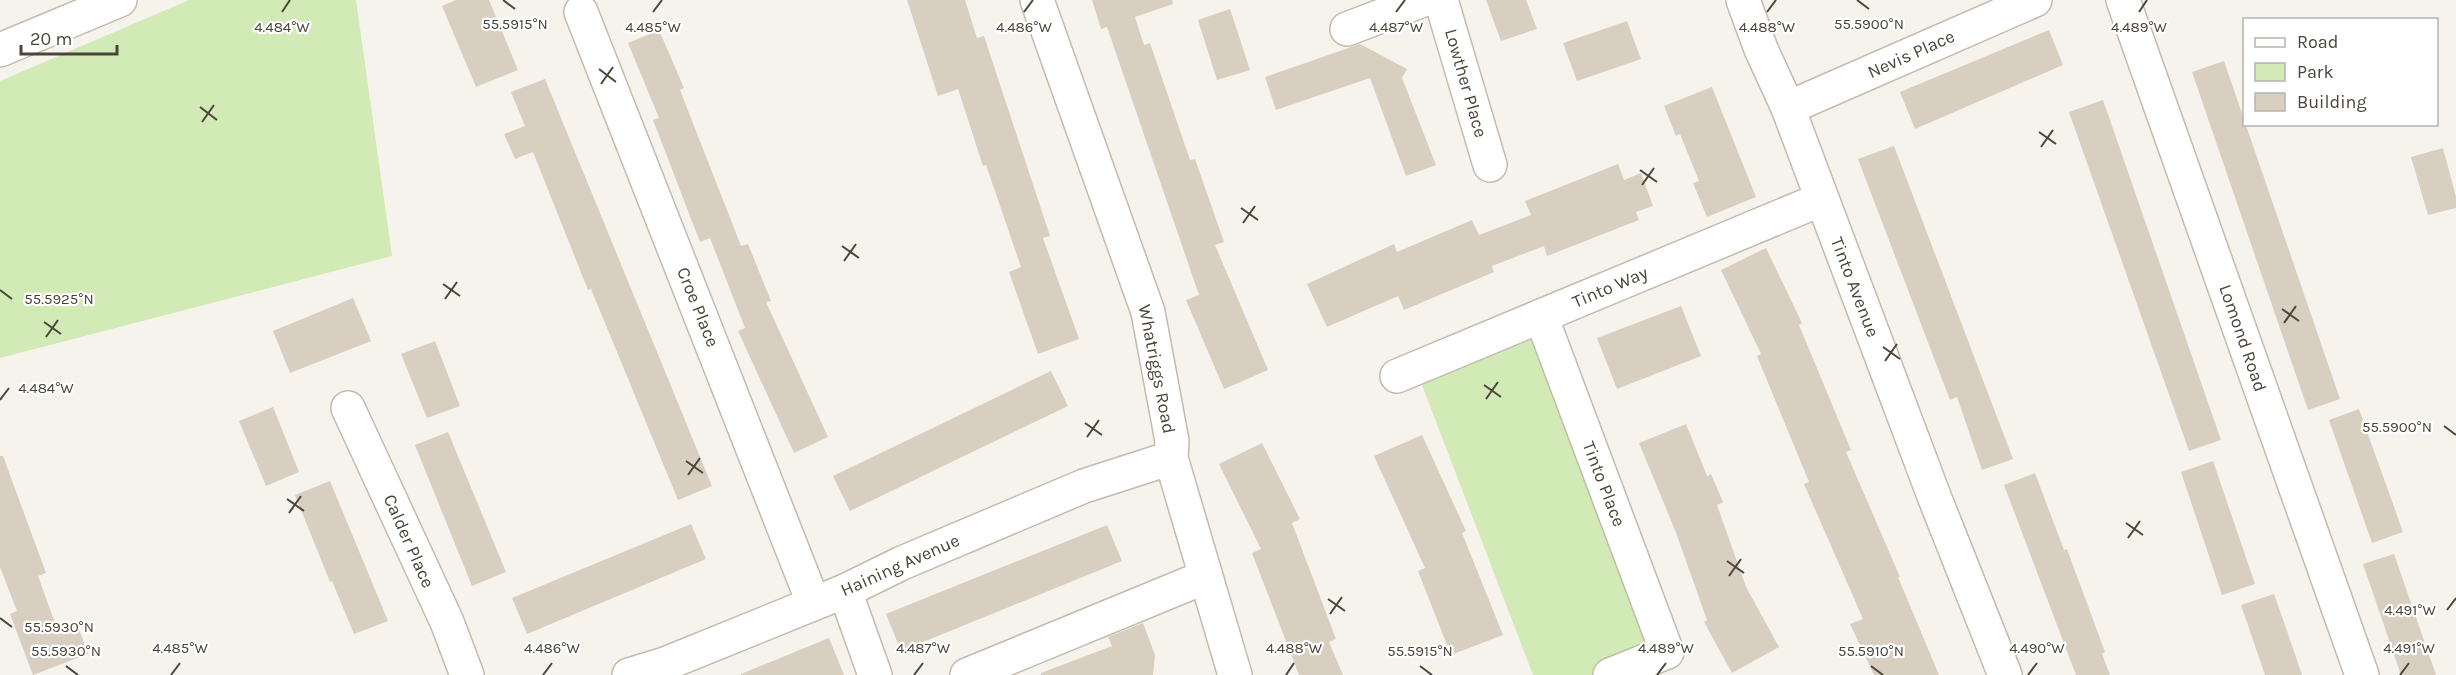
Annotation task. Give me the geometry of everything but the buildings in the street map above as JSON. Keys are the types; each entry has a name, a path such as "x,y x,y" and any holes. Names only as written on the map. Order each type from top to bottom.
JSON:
{"street":[{"path":"0,50 120,0"},
{"name":"Whatriggs Road","path":"1037,0 1148,312 1172,441 1172,458 1235,675"},
{"path":"1347,29 1423,0"},
{"name":"Lowther Place","path":"1442,0 1490,165"},
{"name":"Tinto Avenue","path":"1743,0 1761,50 1788,108 1934,496 2005,675"},
{"name":"Nevis Place","path":"1788,108 2035,0"},
{"name":"Lomond Road","path":"2123,0 2362,675"},
{"name":"Croe Place","path":"581,12 813,602"},
{"name":"Tinto Way","path":"1397,376 1822,198"},
{"name":"Tinto Place","path":"1541,316 1672,664 1610,675"},
{"name":"Calder Place","path":"348,408 447,622 467,675"},
{"name":"Haining Avenue","path":"629,675 667,669 813,602 844,591 902,563 1084,486 1172,458"},
{"path":"968,675 1205,577"},
{"path":"844,591 875,675"}],"green space":[{"path":"189,0 356,0 392,256 0,358 0,81"},
{"path":"1538,321 1662,650 1600,675 1533,675 1417,372"}]}
